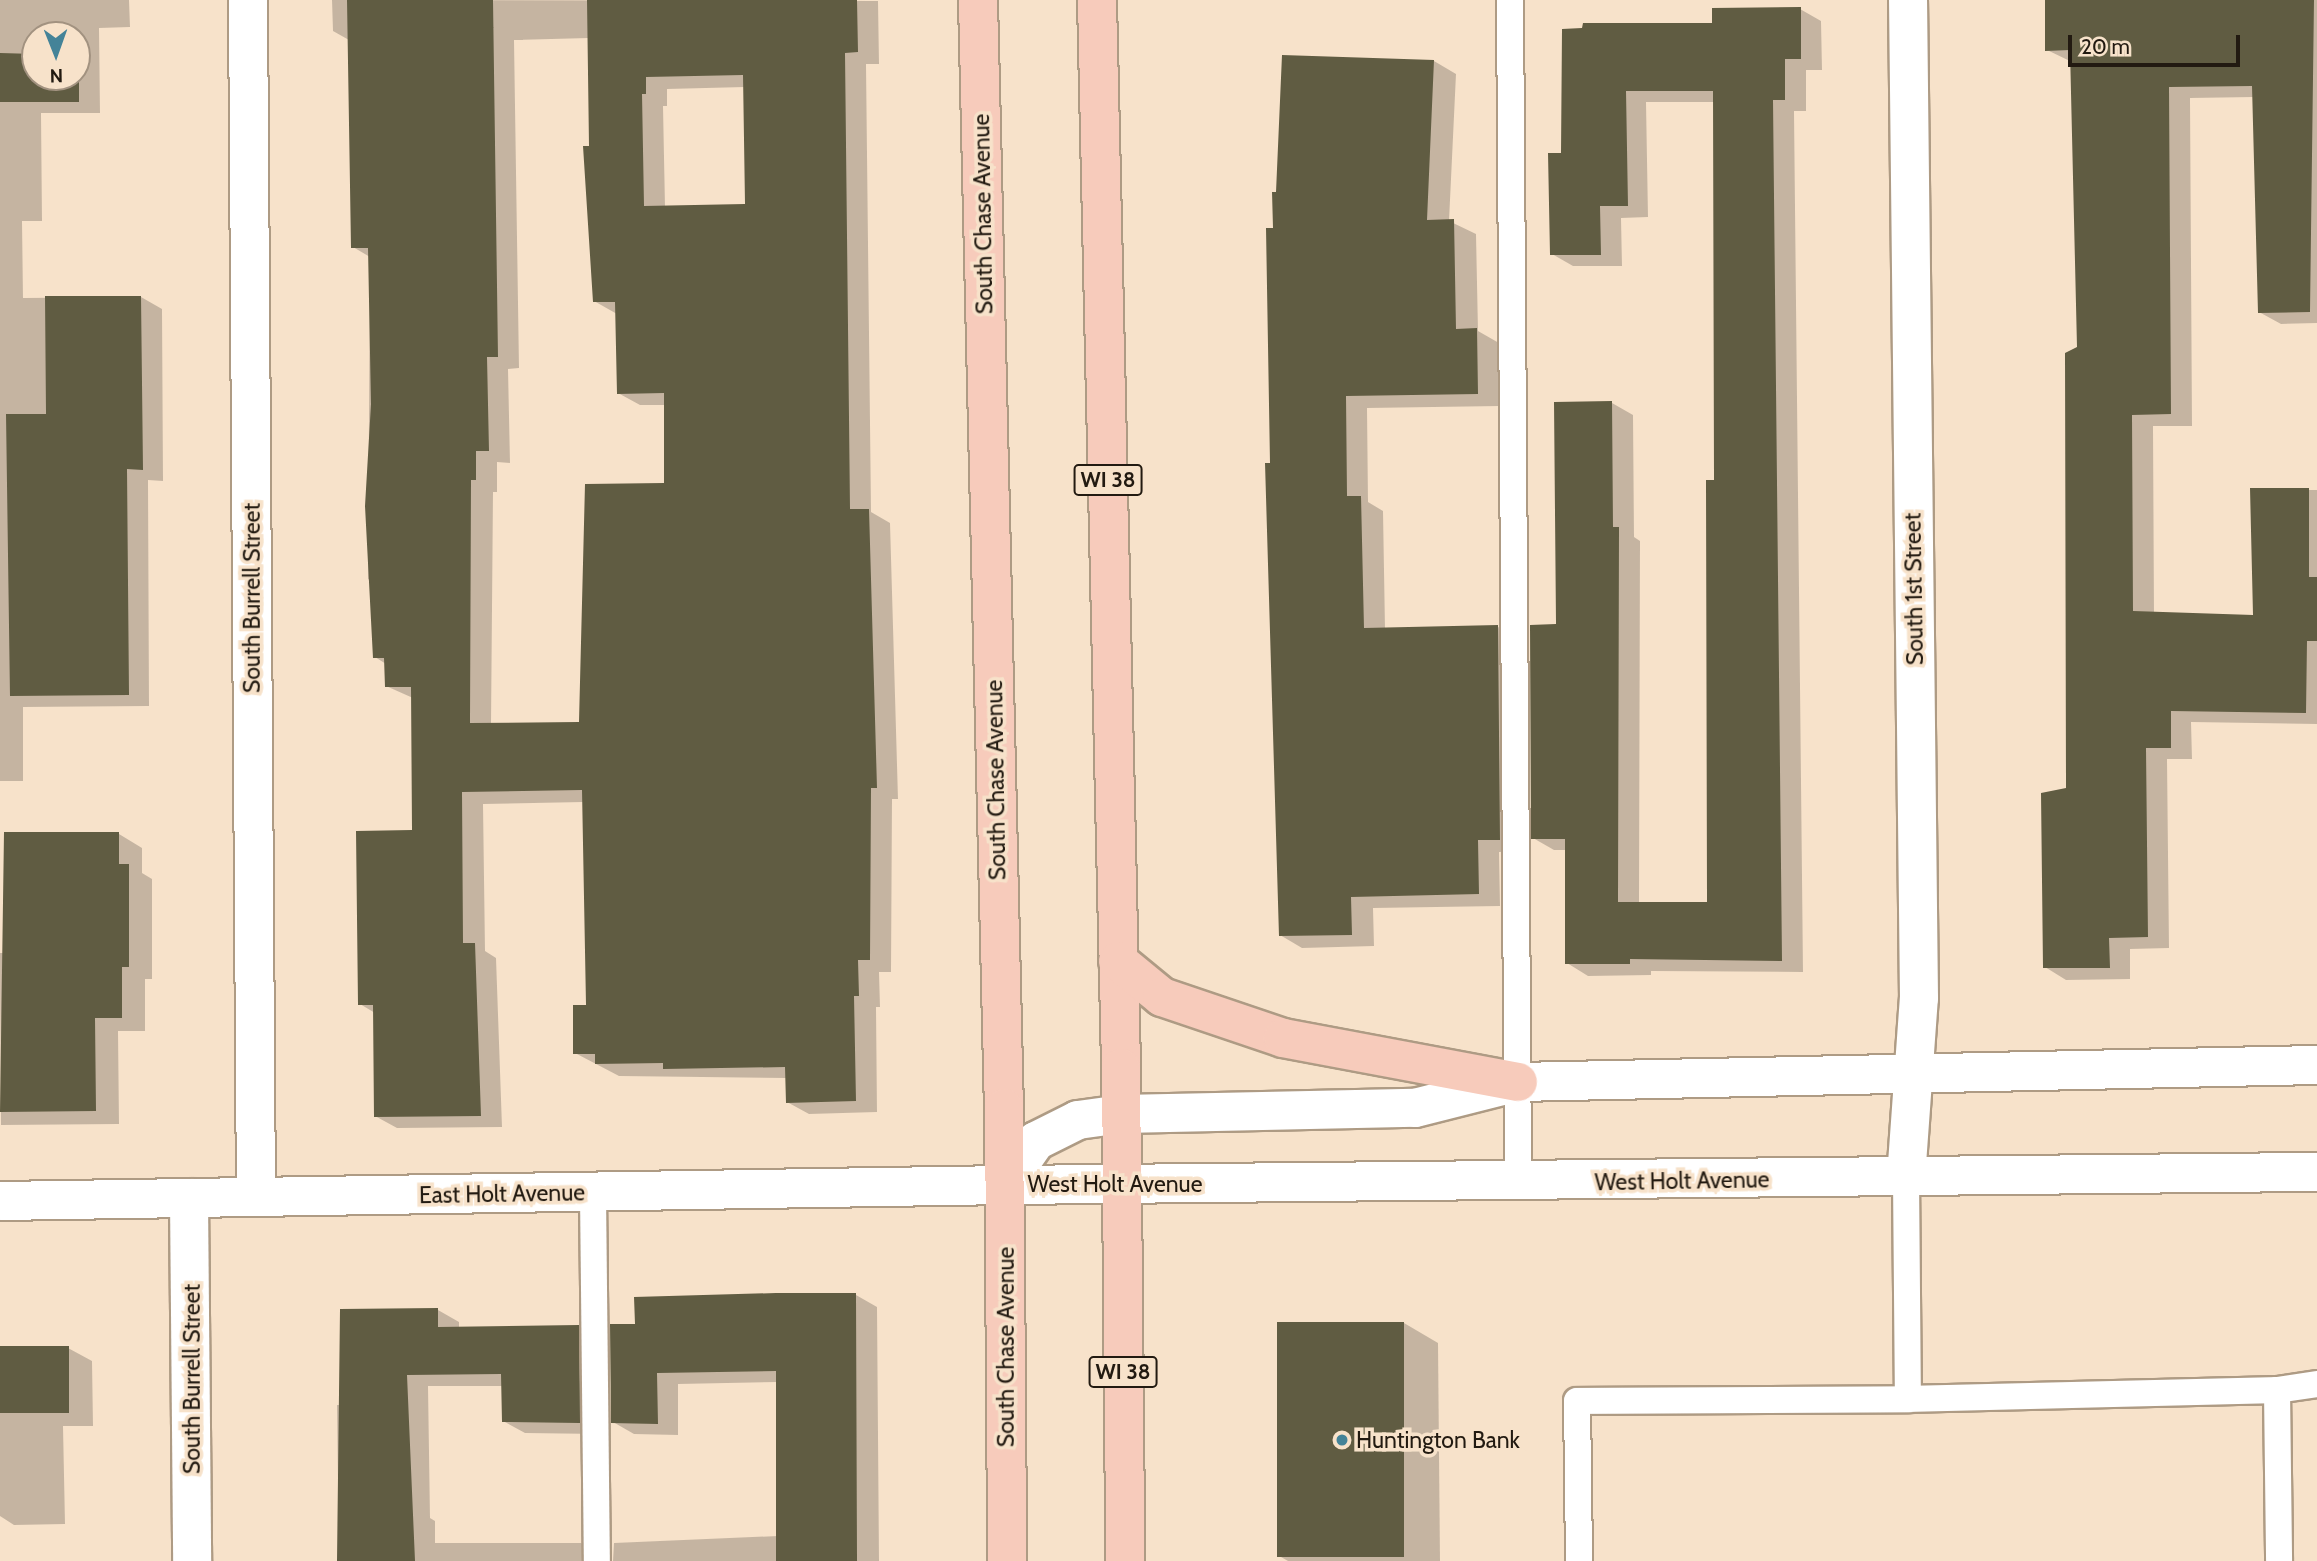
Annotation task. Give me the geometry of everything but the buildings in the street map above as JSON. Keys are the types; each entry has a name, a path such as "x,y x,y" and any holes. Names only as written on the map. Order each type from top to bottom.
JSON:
{"main road":[{"name":"South Chase Avenue","path":"978,0 1005,1185 1007,1561"},
{"name":"WI 38","path":"1097,0 1122,1114 1125,1561"},
{"path":"1118,961 1162,997 1283,1038 1518,1082"}],"street":[{"name":"South Burrell Street","path":"248,0 256,1197"},
{"name":"South 1st Street","path":"1906,1178 1919,998 1908,0"},
{"name":"West Holt Avenue","path":"1005,1185 1036,1141 1078,1119 1122,1114 1415,1108 1518,1082 2317,1065"},
{"name":"West Holt Avenue","path":"1005,1185 2317,1172"},
{"name":"East Holt Avenue","path":"0,1201 1005,1185"},
{"name":"South Burrell Street","path":"189,1198 192,1561"}],"lane":[{"path":"1510,0 1518,1182"},
{"path":"1906,1178 1908,1399"},
{"path":"593,1193 597,1561"},
{"path":"1579,1561 1577,1401 1908,1399 2277,1390 2317,1384"},
{"path":"2277,1390 2279,1561"}],"place":[{"name":"Huntington Bank","path":"1342,1440"}]}
